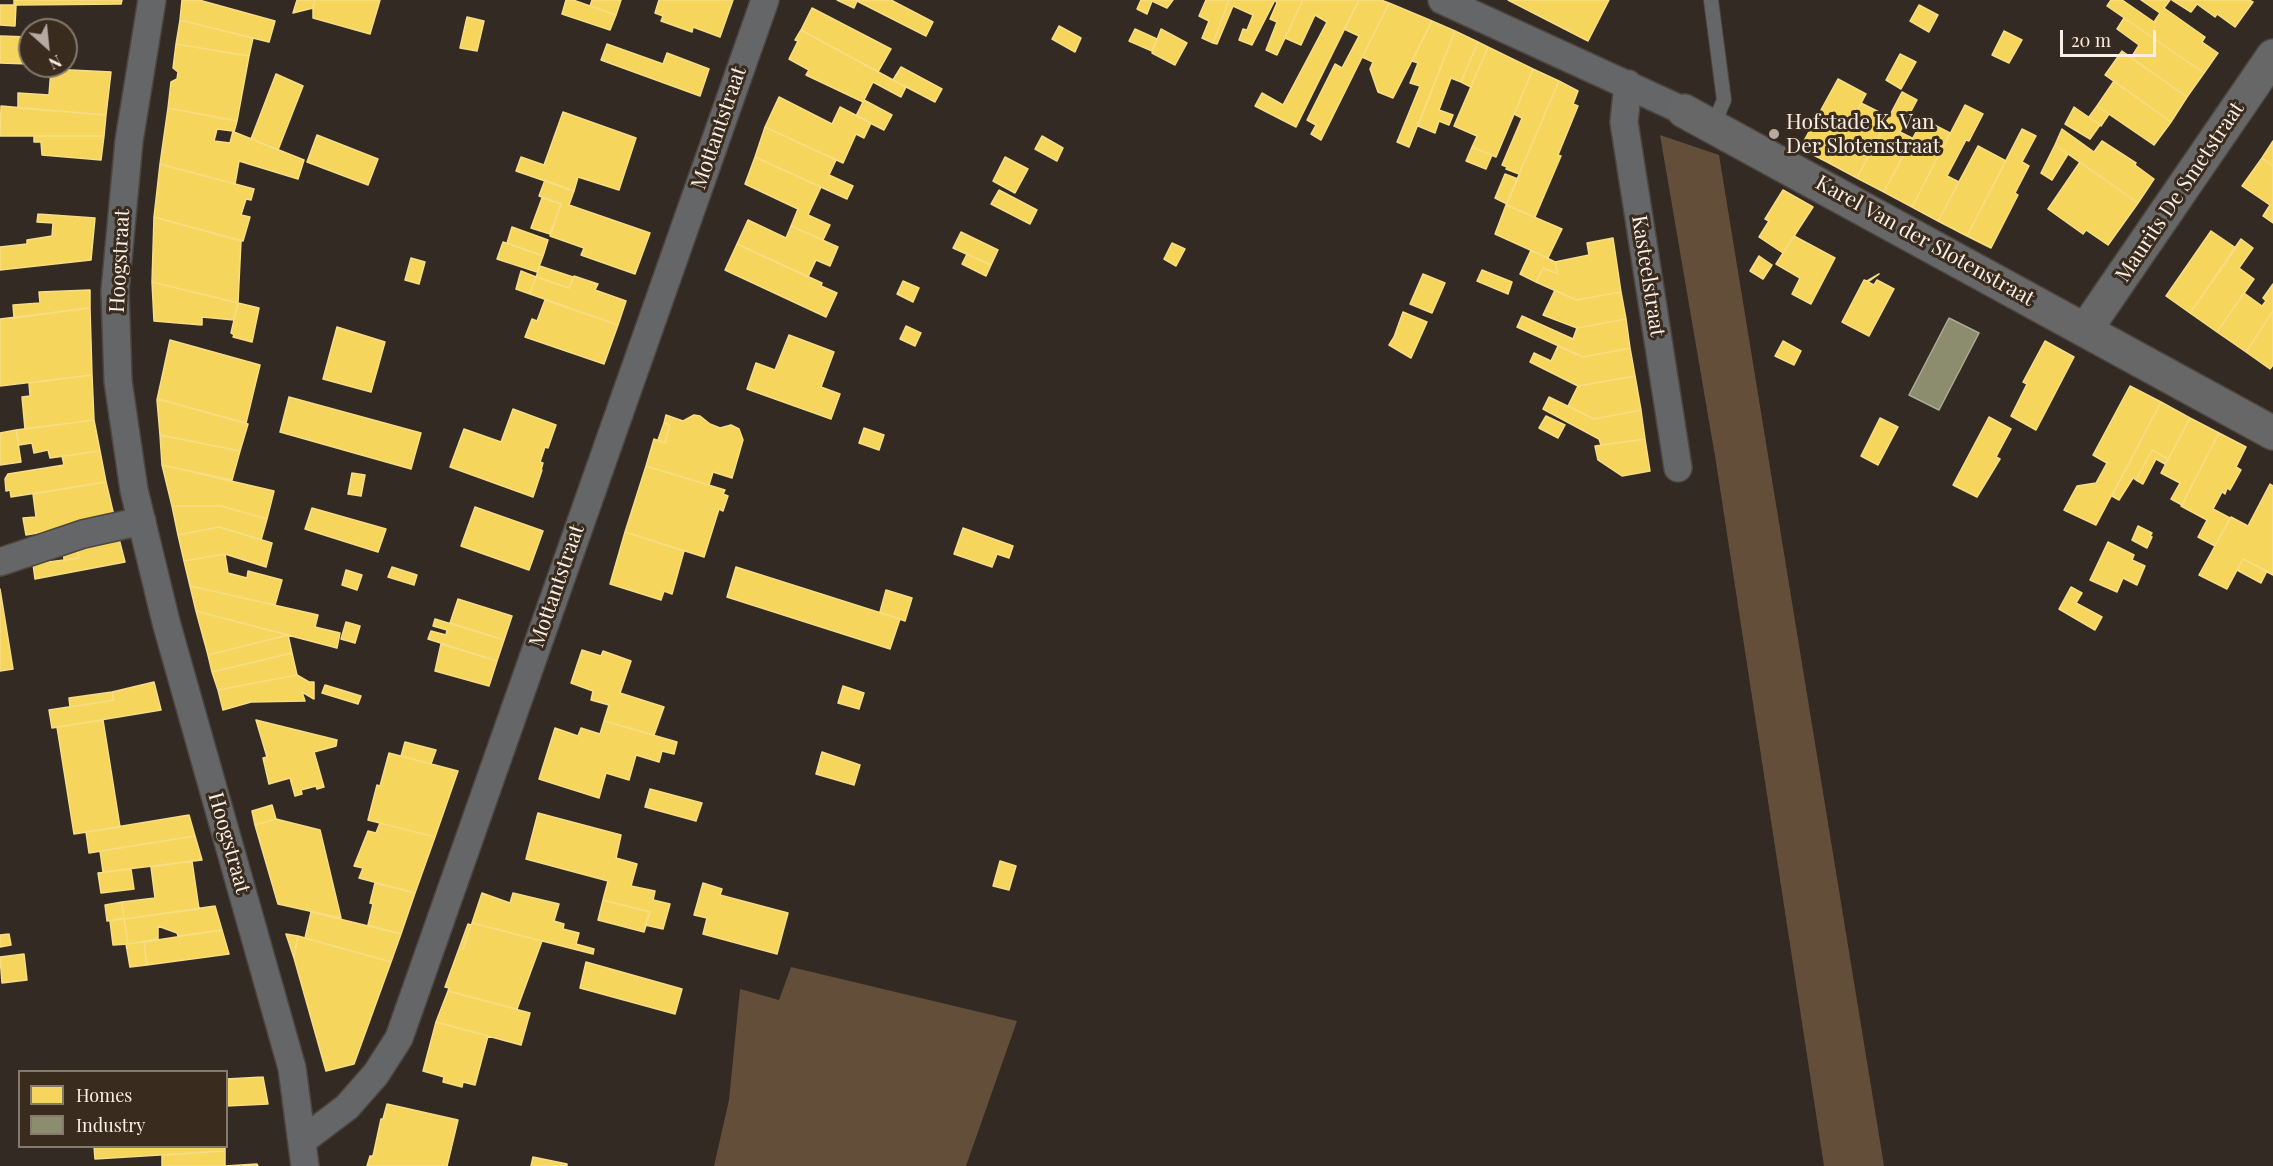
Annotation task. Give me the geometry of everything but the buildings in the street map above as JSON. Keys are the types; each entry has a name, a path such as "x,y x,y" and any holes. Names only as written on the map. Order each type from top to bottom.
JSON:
{"street":[{"name":"Hoogstraat","path":"152,0 129,141 115,291 118,381 134,490 166,622 292,1068 304,1154"},
{"name":"Mottantstraat","path":"304,1154 376,1074 399,1038 765,0"},
{"name":"Karel Van der Slotenstraat","path":"1442,0 1628,84 1713,126 2273,433"},
{"name":"Maurits De Smetstraat","path":"2086,329 2273,56"},
{"name":"Kasteelstraat","path":"1628,84 1624,122 1678,468"},
{"path":"0,562 83,534 142,521"}],"lane":[{"path":"1711,0 1724,100 1713,126"}],"shaded area":[{"path":"1660,135 1719,155 1884,1166 1824,1166 1716,462"},
{"path":"791,967 1017,1021 966,1166 714,1166 729,1100 740,989 779,1000"}],"place":[{"name":"Hofstade K. Van Der Slotenstraat","path":"1774,134"}]}
